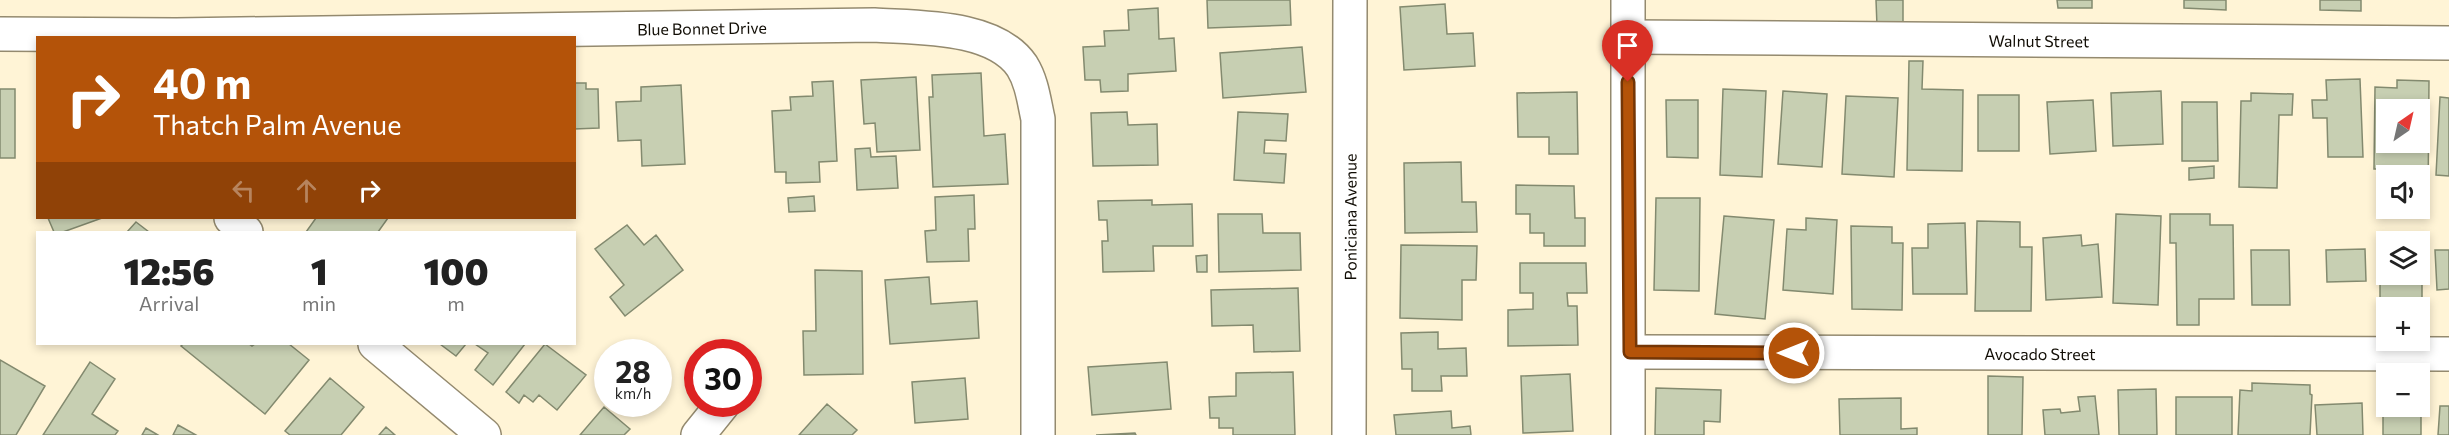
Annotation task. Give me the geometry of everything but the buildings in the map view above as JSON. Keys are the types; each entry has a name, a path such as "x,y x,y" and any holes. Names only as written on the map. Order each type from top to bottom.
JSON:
{"street":[{"name":"Poniciana Avenue","path":"1349,435 1350,0"},
{"path":"1628,0 1630,352 1628,435"},
{"name":"Blue Bonnet Drive","path":"234,36 874,25 951,31 990,41 1003,48 1021,65 1032,89 1038,119 1038,435"},
{"name":"Blue Bonnet Drive","path":"0,34 117,36"},
{"name":"Walnut Street","path":"1628,37 2449,43"},
{"path":"232,219 245,231"},
{"path":"376,345 484,435"},
{"name":"Avocado Street","path":"1630,352 2449,354"},
{"path":"698,435 713,417"}],"route":[{"path":"1628,82 1630,352 1794,353"}]}
